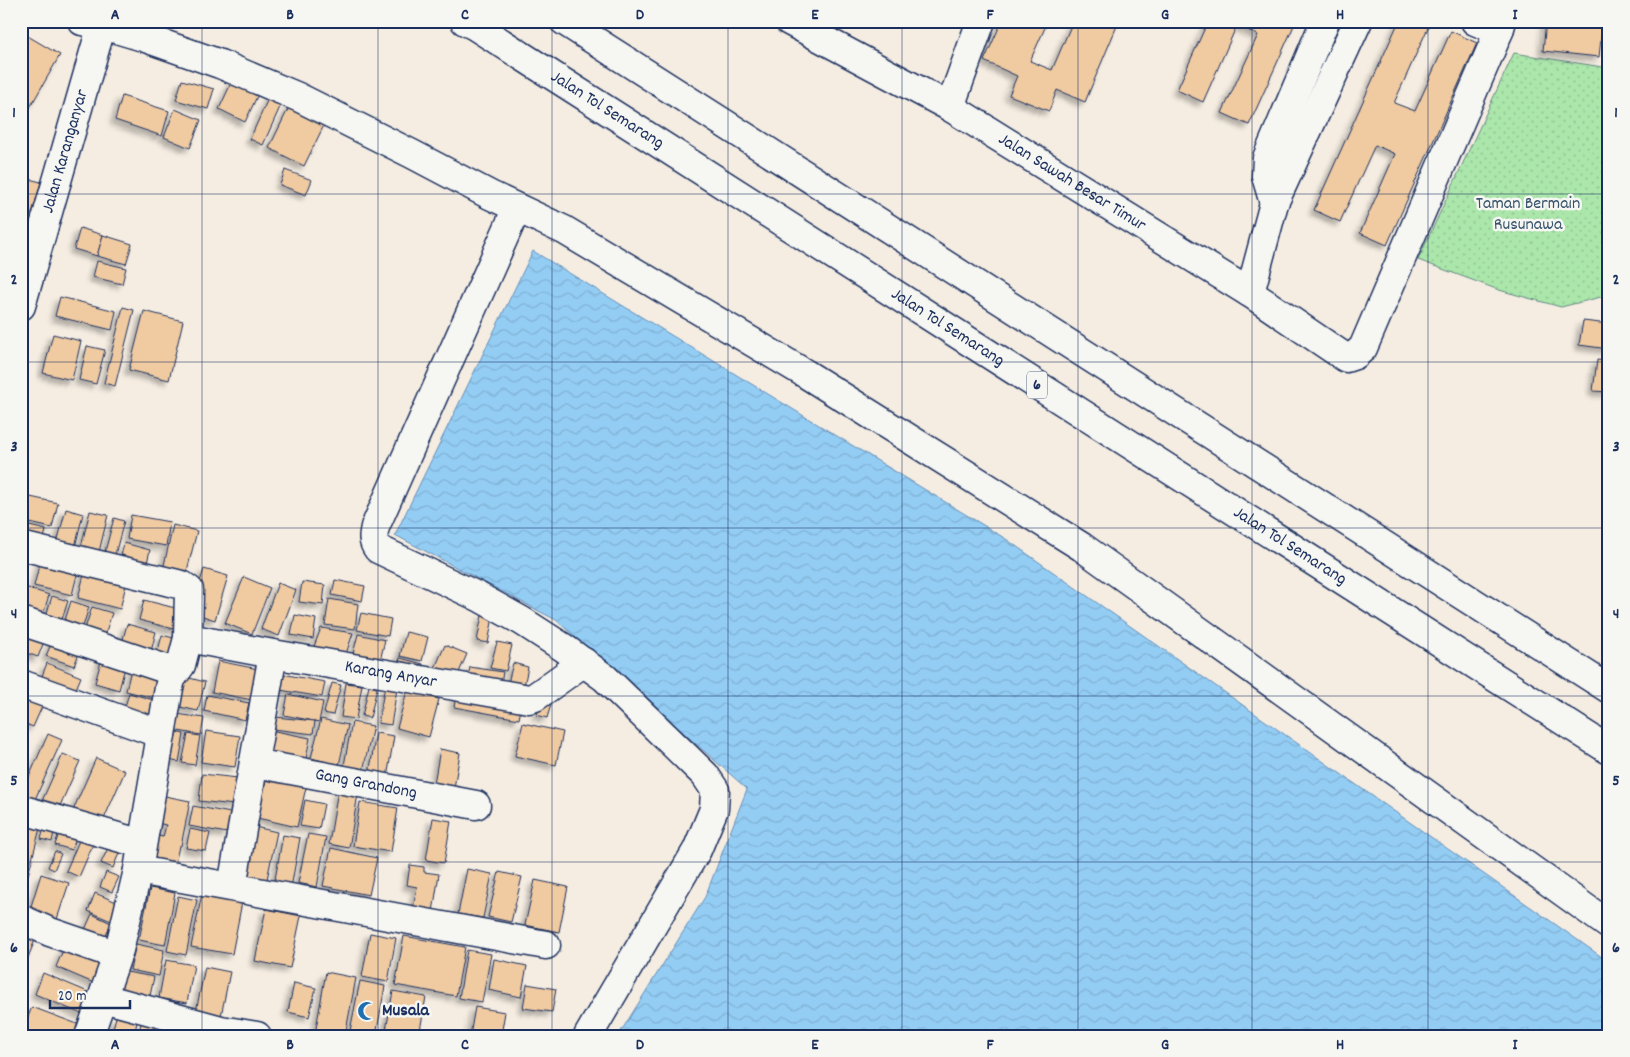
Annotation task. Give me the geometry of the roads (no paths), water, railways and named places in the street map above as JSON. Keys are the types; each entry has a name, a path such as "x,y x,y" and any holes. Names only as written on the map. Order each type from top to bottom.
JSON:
{"main road":[{"name":"Jalan Tol Semarang","path":"465,21 1609,750"},
{"path":"564,21 1609,689"},
{"name":"Jalan Sawah Besar Timur","path":"789,21 950,107 1250,293 1346,358 1355,356 1363,348 1492,25"},
{"path":"950,107 981,21"},
{"path":"1274,204 1266,176 1267,158 1325,21"},
{"path":"1250,293 1274,204 1358,21"},
{"path":"96,22 220,64 298,97 564,230 797,369 1082,547 1609,925"},
{"name":"Jalan Karanganyar","path":"21,306 96,22"},
{"path":"1301,81 1324,95"},
{"path":"517,208 375,527 373,543 378,549 479,597 522,621 584,662 612,685 705,775 715,790 714,809 697,850 588,1036"},
{"path":"21,546 182,585 189,590 188,638 181,665 172,678 140,857 117,955 89,1036"},
{"path":"21,621 175,672"},
{"name":"Karang Anyar","path":"188,638 529,699 535,697 584,662"},
{"path":"232,886 273,654"},
{"path":"21,684 161,734"},
{"name":"Gang Grandong","path":"254,763 476,805"},
{"path":"21,811 27,811 140,857 232,886 546,945"},
{"path":"21,919 50,932 117,955"},
{"path":"103,998 220,1030 257,1036"}],"water":[{"path":"533,251 1006,539 1609,962 1609,1036 618,1036 705,897 747,789 556,620 395,535"}],"place":[{"name":"Musala","path":"367,1011"}],"park label":[{"name":"Taman Bermain Rusunawa","path":"1528,214"}]}
